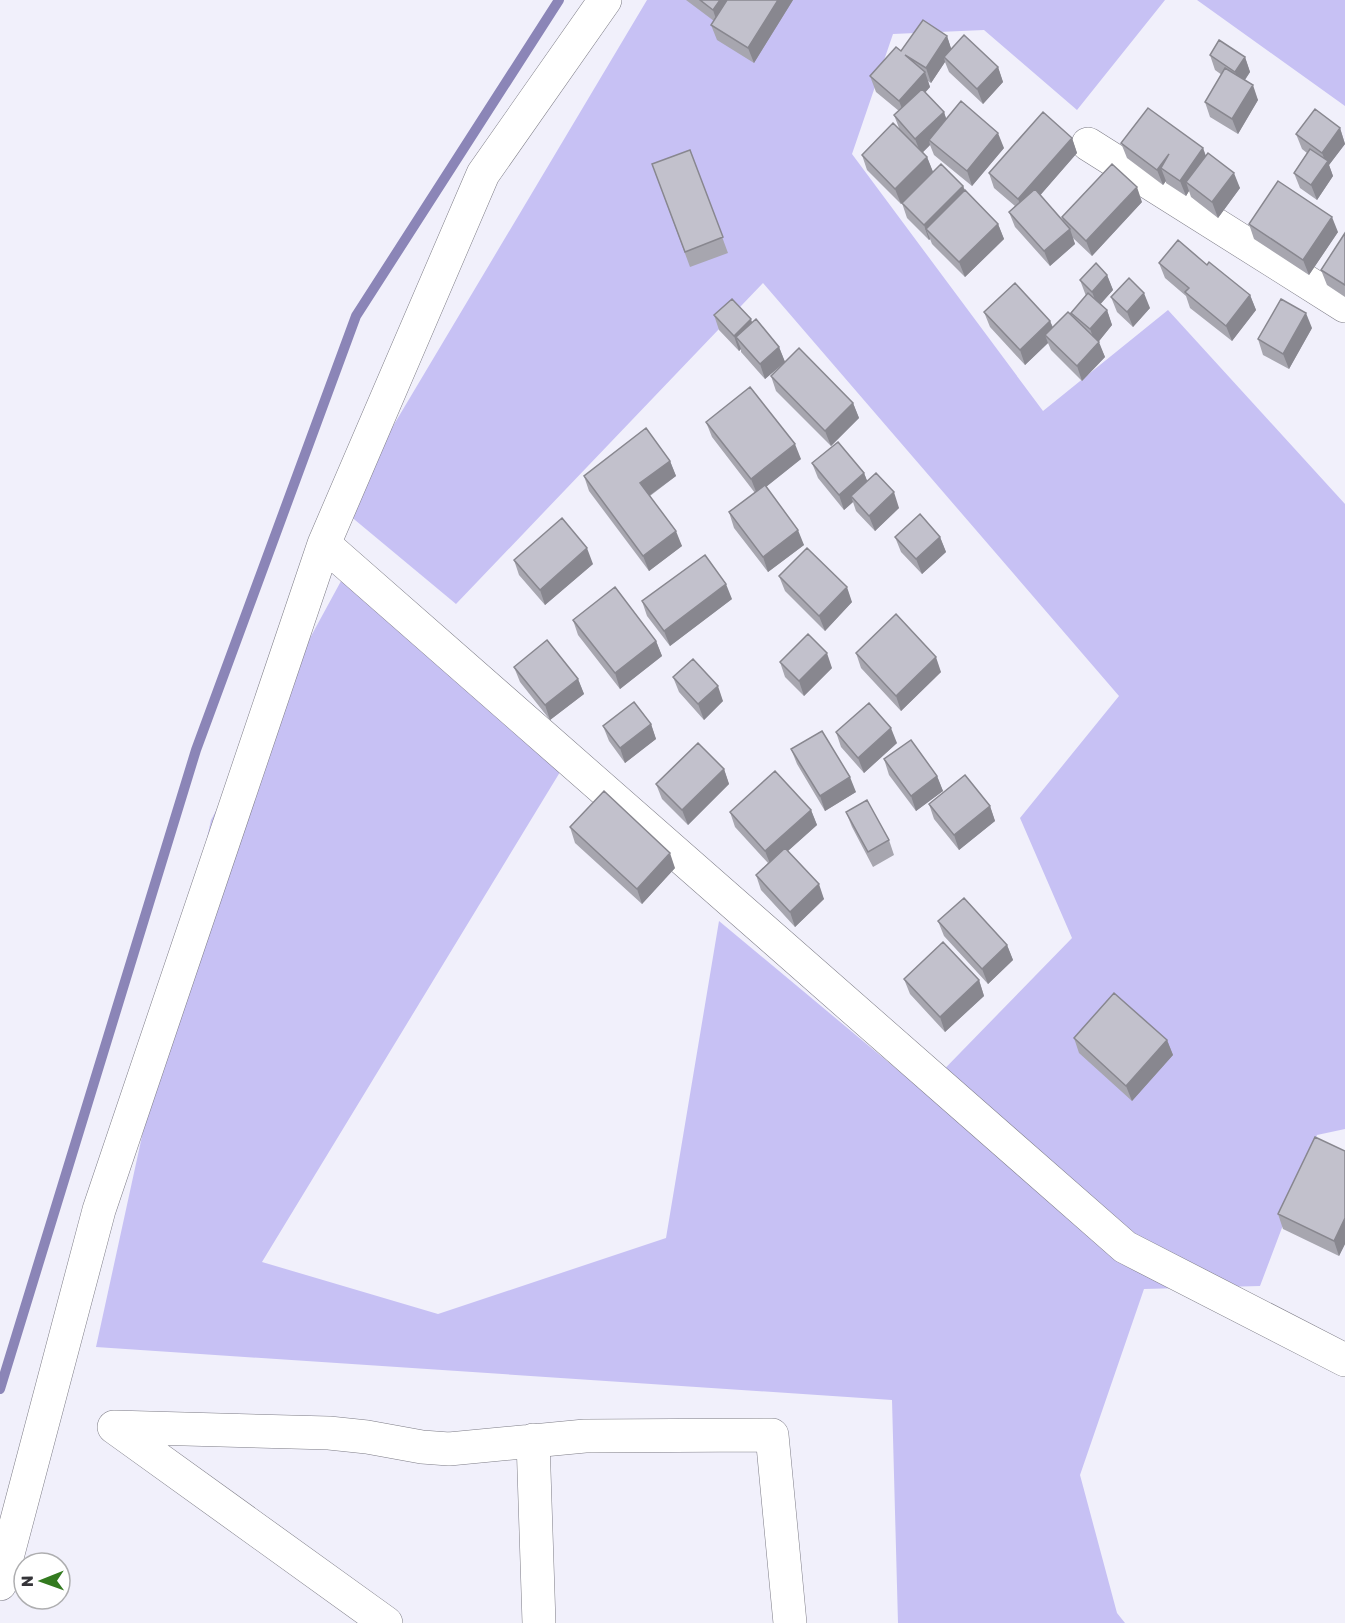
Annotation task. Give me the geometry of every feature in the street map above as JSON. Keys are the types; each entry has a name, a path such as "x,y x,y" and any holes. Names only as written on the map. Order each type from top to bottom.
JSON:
{"street":[{"path":"0,1584 99,1210 324,544 483,174 604,0"},
{"path":"1088,144 1345,306"},
{"path":"324,544 1125,1247 1345,1360"},
{"path":"386,1623 114,1427 329,1433 449,1449 585,1436 772,1435 790,1623"},
{"path":"533,1440 539,1623"}],"shaded area":[{"path":"647,0 1165,0 1077,110 984,30 893,34 852,154 1043,411 1168,310 1345,504 1345,1129 1317,1135 1260,1286 1144,1289 1080,1475 1117,1613 1125,1623 898,1623 892,1400 96,1347 211,820 353,559 571,754 262,1262 438,1314 666,1238 719,921 923,1091 1072,938 1020,818 1119,696 763,283 456,604 343,510"},
{"path":"1197,0 1345,0 1345,106"}],"building":[{"path":"700,0 720,0 713,10"},
{"path":"727,0 778,0 748,48 711,25"},
{"path":"923,20 947,36 926,68 905,55 925,72 899,101 870,76 896,47 901,51"},
{"path":"964,35 998,67 977,89 944,57"},
{"path":"1219,40 1245,57 1235,72 1210,55"},
{"path":"1225,68 1253,85 1232,119 1205,102"},
{"path":"922,89 944,112 915,139 894,115"},
{"path":"961,101 998,133 967,171 929,140"},
{"path":"1148,108 1203,148 1180,181 1161,168 1169,154 1157,170 1121,143"},
{"path":"1315,109 1340,128 1322,153 1296,134"},
{"path":"1043,112 1072,138 1018,199 989,173"},
{"path":"893,123 927,157 895,189 862,155"},
{"path":"1310,149 1328,161 1311,185 1294,173"},
{"path":"690,150 723,237 685,252 652,164"},
{"path":"1208,153 1234,173 1212,202 1186,182"},
{"path":"941,164 963,186 924,225 902,203"},
{"path":"1112,164 1137,187 1086,241 1062,217"},
{"path":"1278,181 1332,217 1303,260 1249,224"},
{"path":"1035,189 1070,229 1044,251 1009,212"},
{"path":"965,190 998,224 959,262 926,229"},
{"path":"1345,233 1345,285 1321,270"},
{"path":"1178,240 1207,265 1209,262 1250,295 1226,326 1185,292 1189,288 1159,263"},
{"path":"1096,263 1107,275 1092,292 1080,280"},
{"path":"1129,278 1144,293 1127,312 1111,297"},
{"path":"1015,283 1050,321 1020,350 984,312"},
{"path":"1088,293 1107,310 1090,329 1071,313"},
{"path":"732,299 751,319 734,336 714,315"},
{"path":"1281,299 1306,313 1283,354 1258,339"},
{"path":"1068,312 1099,342 1077,366 1045,335"},
{"path":"756,319 779,347 760,364 736,337"},
{"path":"799,348 853,403 825,431 771,376"},
{"path":"750,387 795,444 751,479 706,422"},
{"path":"646,428 670,461 640,483 676,531 643,556 584,476"},
{"path":"838,442 864,473 839,495 812,463"},
{"path":"876,473 894,492 869,516 851,496"},
{"path":"765,485 798,530 763,557 729,512"},
{"path":"920,514 940,537 916,559 895,537"},
{"path":"562,518 587,548 540,590 514,560"},
{"path":"807,548 847,587 819,616 779,576"},
{"path":"705,555 726,584 664,631 642,601"},
{"path":"615,587 656,641 615,673 573,620"},
{"path":"896,614 936,657 896,696 856,653"},
{"path":"808,634 827,653 799,681 780,662"},
{"path":"547,640 578,679 545,705 514,667"},
{"path":"693,659 718,686 698,704 673,677"},
{"path":"634,702 651,724 620,748 603,726"},
{"path":"869,703 891,728 858,758 836,732"},
{"path":"822,731 850,777 820,796 791,749"},
{"path":"911,740 937,776 911,796 884,759"},
{"path":"698,743 724,769 682,810 656,784"},
{"path":"775,771 811,810 765,851 730,812"},
{"path":"965,775 990,806 954,835 929,804"},
{"path":"604,791 670,853 637,889 570,827"},
{"path":"867,800 889,840 868,852 846,812"},
{"path":"785,848 819,884 790,912 756,875"},
{"path":"964,898 1007,945 982,969 938,921"},
{"path":"943,942 979,980 940,1017 904,979"},
{"path":"1114,993 1167,1040 1126,1086 1074,1038"},
{"path":"1315,1137 1345,1151 1345,1218 1334,1241 1278,1214"}],"waterway":[{"path":"0,1389 196,750 356,316 559,0"}]}
